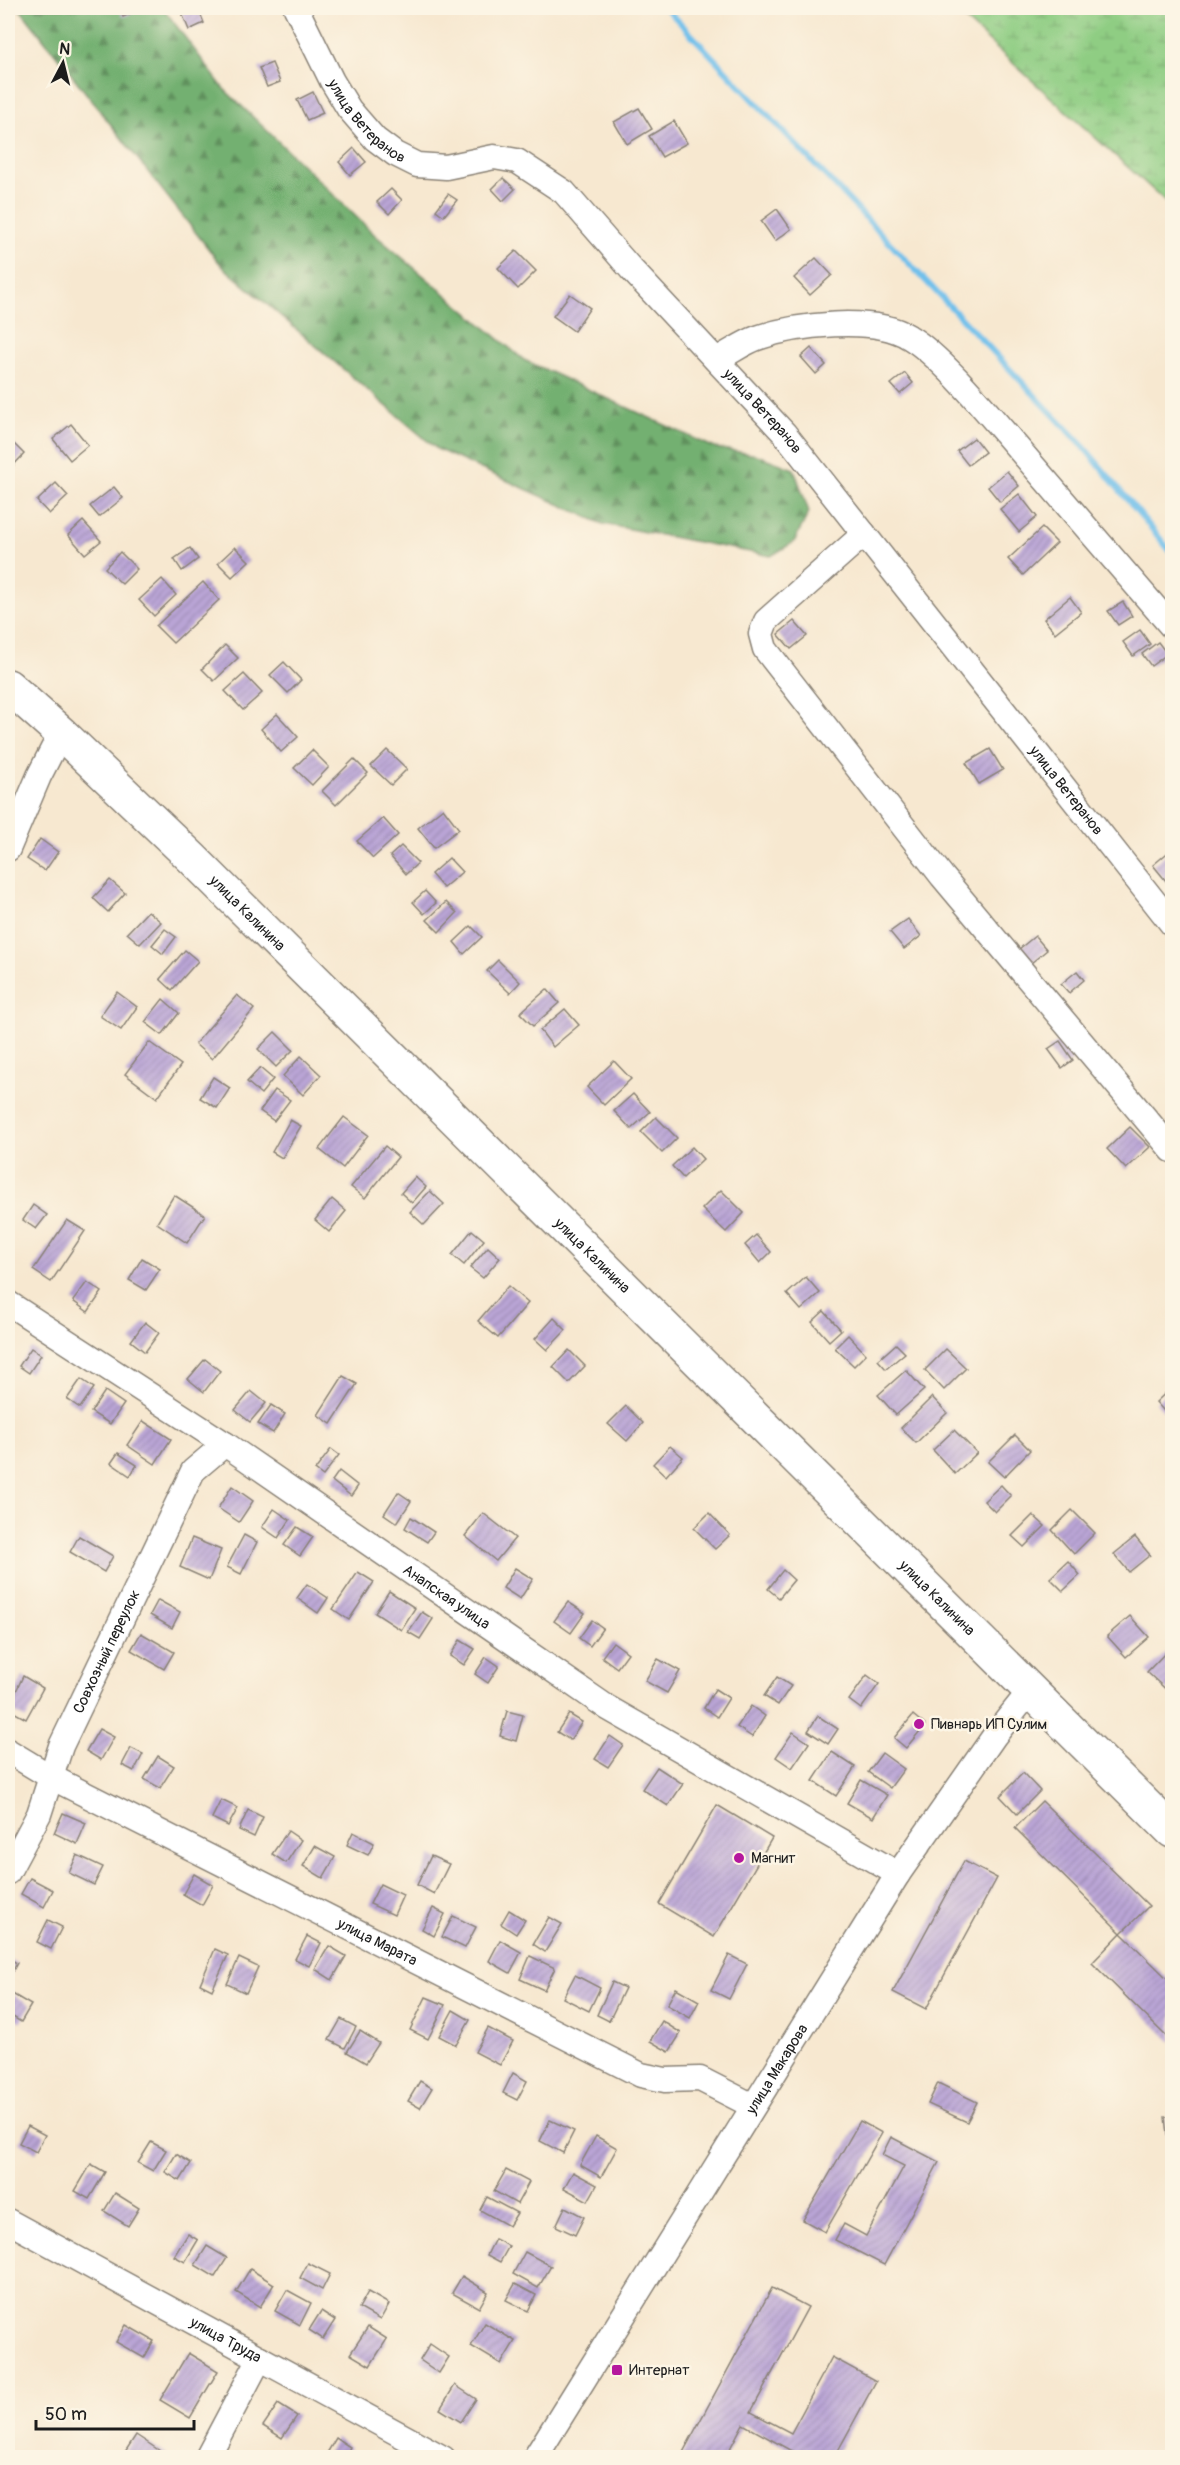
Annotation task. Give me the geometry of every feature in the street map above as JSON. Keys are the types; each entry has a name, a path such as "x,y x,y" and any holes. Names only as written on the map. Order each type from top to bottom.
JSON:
{"main road":[{"name":"улица Калинина","path":"8,687 61,733 200,867 1173,1831"}],"street":[{"name":"улица Ветеранов","path":"296,8 332,81 349,109 375,139 395,154 417,165 446,167 494,158 517,161 564,192 631,269 785,434 1173,924"},
{"path":"717,359 757,338 803,328 861,324 882,327 909,336 936,359 988,414 1173,627"},
{"path":"864,534 766,621 761,634 765,649 942,876 1173,1150"},
{"path":"8,849 39,776 61,733"},
{"name":"Анапская улица","path":"8,1303 225,1444 608,1708 897,1874"},
{"name":"Совхозный переулок","path":"8,1872 39,1814 61,1746 193,1471 225,1444"},
{"name":"улица Макарова","path":"535,2457 897,1874 995,1735 1030,1691"},
{"name":"улица Марата","path":"8,1751 51,1777 641,2075 654,2079 700,2079 753,2106"},
{"name":"улица Труда","path":"8,2221 443,2457"},
{"path":"207,2457 260,2358"}],"green space":[{"path":"19,8 163,8 224,89 375,235 524,360 715,448 757,455 794,469 809,512 794,542 771,556 603,524 437,449 222,266"},
{"path":"952,8 1172,8 1172,207"}],"building":[{"path":"119,8 135,8 137,11 123,17"},
{"path":"198,8 204,23 189,30 181,11"},
{"path":"272,63 280,82 267,87 259,68"},
{"path":"313,92 323,113 307,120 297,100"},
{"path":"639,108 652,129 627,144 614,122"},
{"path":"674,121 687,143 662,157 649,136"},
{"path":"354,148 366,162 350,175 339,162"},
{"path":"503,178 515,189 503,201 492,189"},
{"path":"391,189 402,200 389,214 377,202"},
{"path":"448,194 457,200 444,216 436,210"},
{"path":"777,209 791,229 775,241 761,221"},
{"path":"516,251 536,271 518,289 498,268"},
{"path":"816,258 832,275 810,295 794,278"},
{"path":"570,294 590,308 574,331 553,316"},
{"path":"811,348 826,365 816,374 801,357"},
{"path":"905,373 913,383 900,394 891,384"},
{"path":"71,424 88,445 70,460 53,439"},
{"path":"8,438 24,454 8,471"},
{"path":"974,438 985,452 968,465 957,451"},
{"path":"1007,471 1019,486 1000,502 988,487"},
{"path":"56,483 68,496 49,514 37,501"},
{"path":"114,487 123,498 99,517 90,506"},
{"path":"1019,494 1037,517 1019,532 1000,509"},
{"path":"83,521 101,541 85,554 68,535"},
{"path":"1042,528 1057,543 1023,575 1008,559"},
{"path":"235,547 249,561 232,577 218,563"},
{"path":"190,548 198,559 182,571 174,559"},
{"path":"120,552 137,569 122,584 105,568"},
{"path":"162,579 176,595 154,616 139,600"},
{"path":"203,582 219,600 173,643 156,626"},
{"path":"1070,597 1081,612 1055,633 1044,619"},
{"path":"1123,602 1132,616 1118,625 1108,611"},
{"path":"794,621 807,636 791,649 778,634"},
{"path":"1140,630 1150,644 1133,656 1123,642"},
{"path":"1158,642 1167,654 1151,666 1142,654"},
{"path":"225,645 238,658 214,681 202,669"},
{"path":"284,662 301,680 288,693 270,675"},
{"path":"244,674 262,693 243,710 225,691"},
{"path":"277,714 298,737 281,752 261,729"},
{"path":"990,749 1003,770 979,784 966,763"},
{"path":"312,750 329,767 312,785 294,768"},
{"path":"387,750 407,769 391,785 371,766"},
{"path":"354,759 368,773 336,805 322,791"},
{"path":"443,808 459,829 434,848 418,828"},
{"path":"383,818 398,835 373,858 357,841"},
{"path":"40,839 58,852 45,871 27,859"},
{"path":"401,846 418,863 406,874 390,856"},
{"path":"1172,849 1172,876 1166,881 1153,865"},
{"path":"449,858 462,872 443,888 431,874"},
{"path":"110,880 125,893 108,912 93,898"},
{"path":"425,891 436,903 424,914 413,902"},
{"path":"446,902 457,913 439,932 427,920"},
{"path":"148,911 161,922 140,944 127,933"},
{"path":"908,919 921,936 904,949 890,932"},
{"path":"471,926 482,937 464,954 454,942"},
{"path":"165,929 176,937 163,954 152,945"},
{"path":"1035,936 1047,950 1031,963 1019,949"},
{"path":"185,950 198,961 172,990 160,979"},
{"path":"498,960 520,982 510,993 487,971"},
{"path":"1077,971 1084,980 1069,993 1061,984"},
{"path":"547,989 559,1003 533,1026 520,1013"},
{"path":"117,992 137,1007 121,1030 100,1016"},
{"path":"237,995 254,1009 212,1059 195,1044"},
{"path":"163,999 179,1013 162,1035 145,1022"},
{"path":"565,1009 579,1025 553,1047 540,1030"},
{"path":"275,1032 293,1050 276,1067 258,1049"},
{"path":"1060,1041 1073,1060 1062,1068 1048,1049"},
{"path":"149,1042 181,1065 157,1098 125,1074"},
{"path":"301,1056 321,1075 303,1095 283,1076"},
{"path":"614,1061 631,1079 604,1105 587,1087"},
{"path":"260,1068 273,1079 261,1094 247,1082"},
{"path":"213,1077 230,1088 217,1108 200,1098"},
{"path":"275,1090 290,1100 274,1121 260,1111"},
{"path":"633,1094 650,1112 631,1129 614,1111"},
{"path":"344,1117 368,1135 343,1168 319,1149"},
{"path":"656,1117 677,1138 662,1153 641,1132"},
{"path":"290,1120 301,1126 282,1158 272,1152"},
{"path":"1130,1127 1150,1147 1126,1169 1107,1149"},
{"path":"385,1146 398,1157 365,1198 351,1187"},
{"path":"692,1147 703,1159 683,1178 672,1166"},
{"path":"415,1177 426,1187 412,1203 401,1193"},
{"path":"721,1190 744,1213 726,1232 702,1209"},
{"path":"430,1191 444,1204 424,1225 410,1212"},
{"path":"174,1195 205,1215 187,1243 157,1223"},
{"path":"332,1199 346,1211 329,1232 315,1220"},
{"path":"33,1205 47,1215 36,1229 23,1220"},
{"path":"67,1220 85,1231 51,1282 33,1270"},
{"path":"472,1230 484,1240 464,1265 452,1255"},
{"path":"756,1235 771,1252 760,1263 745,1245"},
{"path":"488,1247 500,1258 483,1278 470,1268"},
{"path":"142,1258 160,1269 146,1290 129,1280"},
{"path":"806,1277 820,1293 801,1310 787,1294"},
{"path":"87,1282 102,1292 88,1312 73,1301"},
{"path":"508,1286 528,1303 498,1338 478,1321"},
{"path":"824,1311 841,1330 829,1341 812,1322"},
{"path":"554,1318 566,1330 547,1350 535,1339"},
{"path":"145,1322 159,1333 145,1352 131,1341"},
{"path":"848,1335 866,1354 854,1366 835,1348"},
{"path":"896,1344 905,1353 886,1369 878,1360"},
{"path":"31,1348 41,1355 29,1373 19,1366"},
{"path":"946,1349 966,1368 944,1390 925,1370"},
{"path":"569,1350 585,1366 569,1383 553,1367"},
{"path":"205,1359 220,1371 204,1392 188,1379"},
{"path":"906,1370 924,1390 896,1415 878,1395"},
{"path":"343,1376 357,1384 331,1424 318,1415"},
{"path":"81,1379 94,1388 80,1408 67,1399"},
{"path":"1172,1387 1172,1420 1156,1402"},
{"path":"105,1391 124,1404 110,1424 91,1412"},
{"path":"251,1391 266,1403 250,1422 235,1410"},
{"path":"932,1397 947,1413 916,1443 901,1428"},
{"path":"271,1405 285,1414 273,1433 258,1424"},
{"path":"626,1406 643,1423 627,1441 608,1424"},
{"path":"143,1421 171,1439 155,1464 127,1445"},
{"path":"954,1430 977,1453 955,1474 933,1450"},
{"path":"1015,1435 1030,1450 1004,1477 988,1462"},
{"path":"670,1446 683,1457 666,1476 653,1464"},
{"path":"331,1449 339,1455 323,1476 315,1470"},
{"path":"118,1453 137,1465 130,1476 111,1463"},
{"path":"339,1471 358,1486 351,1496 332,1481"},
{"path":"1001,1485 1011,1496 995,1512 984,1501"},
{"path":"232,1486 253,1501 239,1522 218,1508"},
{"path":"398,1492 411,1501 397,1523 384,1514"},
{"path":"274,1509 290,1520 278,1538 262,1527"},
{"path":"1072,1510 1095,1533 1074,1554 1052,1530"},
{"path":"483,1513 515,1538 496,1561 465,1536"},
{"path":"709,1513 730,1535 715,1549 694,1528"},
{"path":"1033,1515 1045,1526 1024,1547 1012,1536"},
{"path":"411,1517 434,1532 427,1542 405,1528"},
{"path":"297,1527 313,1537 300,1556 284,1545"},
{"path":"244,1535 257,1542 241,1574 227,1567"},
{"path":"79,1536 113,1556 104,1572 70,1552"},
{"path":"1135,1537 1150,1555 1129,1572 1114,1554"},
{"path":"192,1538 221,1550 209,1580 180,1567"},
{"path":"1068,1561 1080,1575 1063,1591 1050,1578"},
{"path":"515,1568 533,1579 520,1599 503,1588"},
{"path":"783,1570 794,1580 779,1598 768,1589"},
{"path":"358,1572 374,1582 349,1620 333,1609"},
{"path":"307,1584 328,1598 318,1613 297,1598"},
{"path":"389,1591 415,1608 401,1630 375,1613"},
{"path":"158,1600 180,1612 172,1628 150,1615"},
{"path":"568,1602 585,1613 571,1633 554,1621"},
{"path":"422,1612 433,1619 420,1639 408,1632"},
{"path":"1130,1616 1149,1637 1126,1657 1107,1636"},
{"path":"592,1620 603,1628 590,1646 579,1638"},
{"path":"141,1633 174,1652 164,1669 131,1650"},
{"path":"460,1640 475,1649 464,1665 450,1656"},
{"path":"613,1642 628,1653 617,1668 602,1657"},
{"path":"1166,1652 1172,1658 1171,1694 1147,1672"},
{"path":"486,1657 499,1666 488,1683 475,1674"},
{"path":"658,1659 680,1671 667,1693 645,1681"},
{"path":"867,1675 879,1684 861,1709 849,1700"},
{"path":"23,1676 43,1688 26,1719 8,1709"},
{"path":"777,1677 791,1686 778,1705 764,1696"},
{"path":"715,1689 729,1698 717,1717 704,1708"},
{"path":"751,1706 765,1716 752,1737 737,1727"},
{"path":"507,1711 523,1715 516,1741 500,1736"},
{"path":"569,1714 582,1722 570,1740 557,1732"},
{"path":"913,1715 925,1725 906,1748 894,1738"},
{"path":"818,1716 838,1729 828,1744 808,1731"},
{"path":"99,1729 114,1737 101,1760 86,1751"},
{"path":"793,1732 809,1743 792,1768 776,1757"},
{"path":"610,1736 623,1745 608,1767 595,1759"},
{"path":"131,1748 143,1754 134,1771 122,1765"},
{"path":"832,1752 855,1767 836,1796 813,1781"},
{"path":"882,1753 904,1769 890,1788 868,1772"},
{"path":"158,1756 174,1766 160,1788 144,1779"},
{"path":"657,1767 683,1784 668,1806 642,1789"},
{"path":"1023,1773 1040,1791 1017,1814 1000,1796"},
{"path":"861,1780 887,1795 873,1818 847,1803"},
{"path":"221,1800 238,1808 228,1826 212,1818"},
{"path":"1042,1801 1149,1906 1121,1933 1015,1828"},
{"path":"717,1805 772,1838 714,1937 659,1904"},
{"path":"248,1810 263,1817 254,1837 239,1830"},
{"path":"63,1813 86,1823 77,1844 54,1833"},
{"path":"288,1831 301,1840 286,1863 272,1854"},
{"path":"353,1832 374,1843 368,1855 347,1845"},
{"path":"315,1846 335,1857 323,1878 303,1866"},
{"path":"77,1855 103,1867 94,1885 69,1873"},
{"path":"431,1856 449,1864 434,1894 417,1885"},
{"path":"964,1861 997,1878 926,2009 893,1992"},
{"path":"194,1874 213,1885 202,1905 183,1894"},
{"path":"30,1878 53,1890 44,1907 21,1894"},
{"path":"380,1884 403,1895 394,1915 370,1904"},
{"path":"433,1908 445,1914 434,1936 422,1929"},
{"path":"509,1910 525,1920 516,1934 501,1924"},
{"path":"453,1916 476,1927 465,1948 442,1937"},
{"path":"549,1917 562,1924 545,1952 533,1944"},
{"path":"48,1920 62,1927 51,1949 37,1942"},
{"path":"1121,1933 1172,1983 1172,2042 1092,1963"},
{"path":"307,1936 321,1943 309,1966 295,1959"},
{"path":"500,1940 521,1952 510,1973 489,1961"},
{"path":"329,1946 346,1956 332,1980 315,1969"},
{"path":"215,1949 228,1955 212,1990 200,1984"},
{"path":"729,1955 747,1964 729,1999 711,1990"},
{"path":"530,1956 555,1968 544,1990 520,1979"},
{"path":"8,1958 17,1963 9,1978 8,1977"},
{"path":"239,1958 258,1967 246,1993 227,1984"},
{"path":"575,1975 600,1988 589,2011 563,1998"},
{"path":"612,1982 625,1988 609,2021 597,2015"},
{"path":"676,1988 699,2001 690,2018 667,2005"},
{"path":"9,1992 31,2005 21,2022 8,2014"},
{"path":"426,1997 445,2005 428,2039 410,2030"},
{"path":"453,2010 470,2020 456,2045 439,2036"},
{"path":"341,2019 356,2027 345,2048 329,2040"},
{"path":"662,2021 681,2033 669,2052 650,2041"},
{"path":"488,2028 513,2041 500,2065 475,2052"},
{"path":"360,2031 379,2043 366,2063 347,2052"},
{"path":"513,2073 527,2081 517,2100 503,2093"},
{"path":"420,2081 432,2088 420,2108 408,2101"},
{"path":"938,2083 977,2102 967,2122 928,2104"},
{"path":"1165,2117 1172,2117 1172,2134 1167,2135"},
{"path":"550,2120 574,2131 563,2153 540,2141"},
{"path":"860,2121 882,2133 825,2232 803,2220"},
{"path":"28,2126 45,2135 36,2152 19,2143"},
{"path":"596,2136 617,2148 601,2177 580,2165"},
{"path":"891,2137 939,2162 884,2265 835,2240 844,2224 866,2236 904,2166 882,2155"},
{"path":"151,2142 166,2150 153,2171 138,2163"},
{"path":"176,2154 191,2163 180,2181 165,2172"},
{"path":"91,2164 105,2172 89,2199 75,2191"},
{"path":"506,2170 529,2182 517,2204 494,2191"},
{"path":"573,2172 597,2185 588,2201 564,2188"},
{"path":"115,2193 139,2208 128,2226 104,2211"},
{"path":"487,2197 517,2213 509,2226 480,2210"},
{"path":"565,2207 584,2217 575,2235 556,2226"},
{"path":"188,2234 198,2240 185,2262 174,2256"},
{"path":"495,2239 509,2246 500,2262 487,2255"},
{"path":"207,2246 227,2258 215,2277 195,2265"},
{"path":"525,2252 551,2266 538,2288 513,2274"},
{"path":"308,2263 330,2274 322,2290 300,2278"},
{"path":"250,2269 274,2284 260,2307 236,2292"},
{"path":"462,2276 488,2292 479,2308 452,2293"},
{"path":"515,2284 536,2295 528,2311 506,2300"},
{"path":"772,2288 808,2307 751,2412 791,2433 832,2357 876,2381 834,2458 804,2458 743,2424 725,2458 680,2458"},
{"path":"287,2290 311,2303 300,2325 275,2311"},
{"path":"368,2292 389,2304 380,2320 359,2308"},
{"path":"321,2311 335,2320 323,2339 309,2330"},
{"path":"485,2323 515,2341 501,2364 471,2346"},
{"path":"126,2325 154,2341 144,2358 116,2342"},
{"path":"368,2327 387,2339 370,2366 350,2354"},
{"path":"430,2344 449,2357 439,2373 420,2360"},
{"path":"188,2353 218,2371 190,2418 160,2400"},
{"path":"455,2385 476,2399 461,2422 440,2409"},
{"path":"278,2404 297,2416 282,2438 263,2426"},
{"path":"136,2435 166,2455 165,2458 121,2458"},
{"path":"336,2438 350,2447 344,2458 324,2458"}],"waterway":[{"path":"666,8 1083,446 1172,553"}],"place":[{"name":"Пивнарь ИП Сулим","path":"919,1724"},
{"name":"Магнит","path":"739,1858"},
{"name":"Интернат","path":"617,2370"}]}
